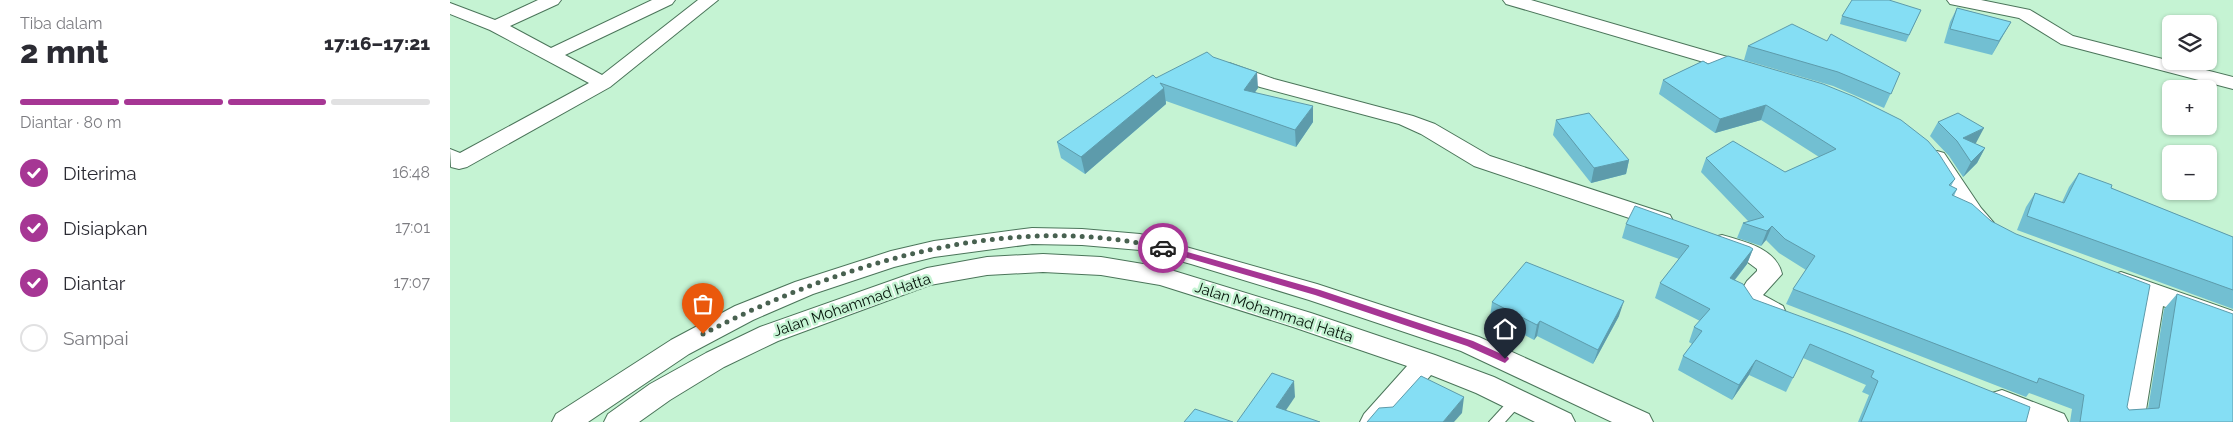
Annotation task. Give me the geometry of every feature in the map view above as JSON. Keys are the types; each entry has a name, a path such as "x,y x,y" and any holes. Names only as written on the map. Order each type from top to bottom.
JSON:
{"street":[{"path":"496,26 552,0"},
{"path":"551,55 666,0"},
{"path":"450,156 459,162 603,83 709,0"},
{"path":"1512,0 1769,75"},
{"path":"1956,0 2034,17 2051,33 2067,40 2233,83"},
{"path":"450,8 496,26 603,83"},
{"path":"1222,67 1267,83 1406,120 1428,128 1482,161 1505,170 1693,232 1753,254 1768,265 1770,274 1756,287 1750,296 1757,305 1797,320"},
{"path":"1922,141 1939,160 1973,214 1987,226 2002,233"},
{"name":"Jalan Mohammad Hatta","path":"566,422 680,347 744,313 804,288 891,260 934,249 1032,236 1082,237 1140,242 1317,293 1470,344 1638,422"},
{"name":"Jalan Mohammad Hatta","path":"618,422 660,392 715,360 769,334 927,278 988,266 1043,263 1101,266 1161,276 1302,320 1426,362 1485,385 1516,402 1561,422"},
{"path":"2098,272 2154,294 2233,321"},
{"path":"2130,422 2154,294"},
{"path":"1374,422 1426,362"},
{"path":"1516,402 1539,375"},
{"path":"1982,393 2054,422"}],"lane":[{"path":"1496,422 1516,402"}],"building":[{"path":"1852,0 1889,0 1921,10 1909,35 1842,16"},
{"path":"1957,8 2011,22 1999,41 1950,29"},
{"path":"1792,24 1827,41 1831,34 1900,73 1891,94 1838,72 1748,46"},
{"path":"1207,52 1213,57 1257,72 1244,90 1313,106 1295,130 1160,83 1164,88 1081,157 1057,142 1153,75 1156,78"},
{"path":"1728,56 1823,84 1855,97 1901,120 1928,141 1939,154 1955,179 1949,185 1957,189 1952,195 1972,204 1991,221 2016,234 2150,285 2127,407 2129,410 2159,408 2177,294 2233,314 2233,422 2080,422 2084,395 2039,378 2037,383 1793,289 1815,256 1785,239 1772,226 1767,231 1743,223 1764,217 1706,158 1733,141 1785,172 1836,149 1766,105 1720,119 1663,80 1703,61 1708,64"},
{"path":"1589,113 1629,160 1594,168 1556,120"},
{"path":"1958,113 1984,128 1963,138 1985,148 1971,162 1957,141 1938,122"},
{"path":"2079,173 2112,185 2111,188 2233,237 2233,290 2027,216 2035,193 2064,203"},
{"path":"1635,206 1753,249 1730,278 1743,284 1753,299 1846,333 2030,407 2026,422 1861,422 1878,381 1871,377 1874,371 1810,344 1793,378 1756,360 1739,385 1683,356 1702,331 1694,327 1710,309 1660,283 1689,246 1626,224"},
{"path":"1526,262 1624,301 1598,350 1540,321 1537,325 1492,302"},
{"path":"1272,373 1294,381 1276,407 1320,422 1237,422"},
{"path":"1421,376 1464,397 1443,422 1367,422 1379,408 1393,407"},
{"path":"1195,409 1233,422 1184,422"}],"way so far":[{"path":"703,334 744,313 804,288 891,260 934,249 1032,236 1082,237 1140,242 1163,248"}],"route":[{"path":"1163,248 1317,293 1470,344 1505,359"}]}
